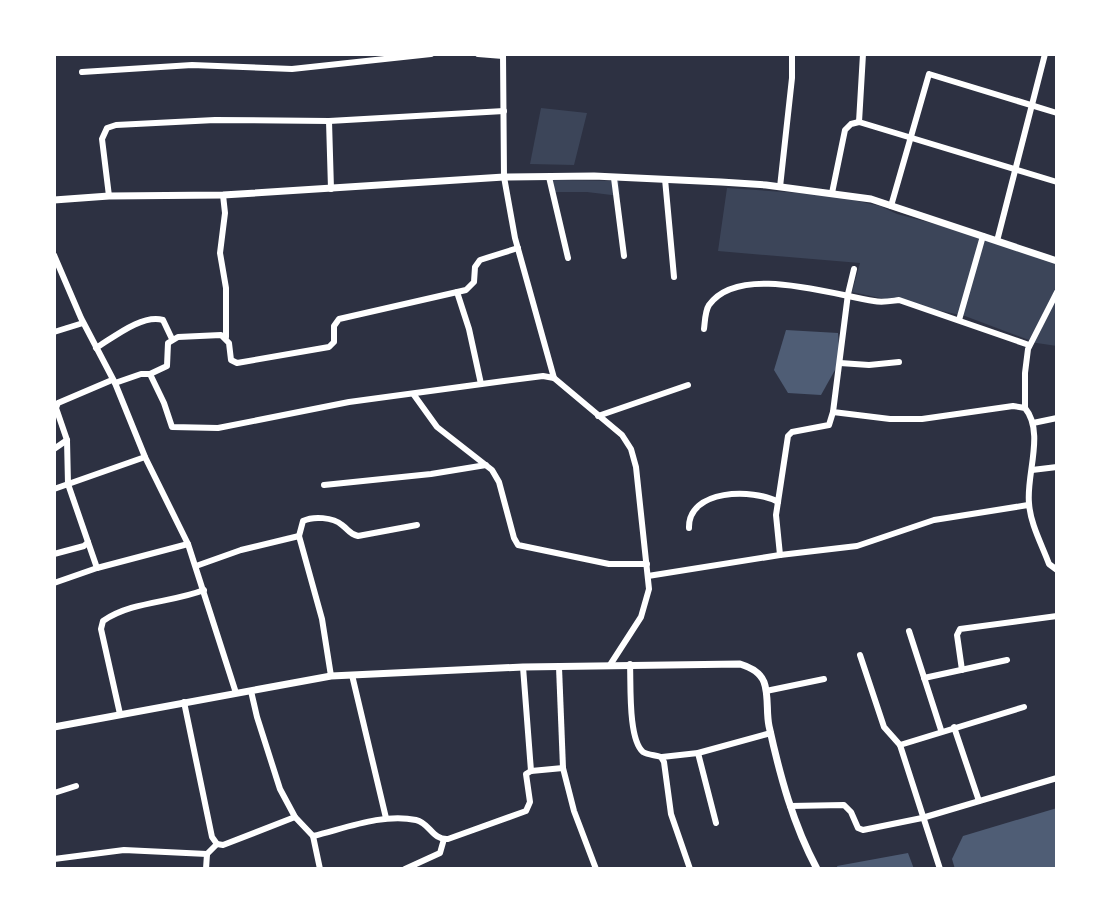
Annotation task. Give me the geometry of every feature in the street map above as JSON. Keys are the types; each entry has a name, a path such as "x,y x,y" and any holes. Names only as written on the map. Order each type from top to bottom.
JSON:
{"street":[{"path":"82,72 192,65 292,69 431,54"},
{"path":"478,54 503,55 504,177 518,248 554,378"},
{"path":"780,187 792,54"},
{"path":"859,122 863,54"},
{"path":"997,241 1045,54"},
{"path":"891,206 929,74 1057,113"},
{"path":"109,196 102,139 107,128 215,120 329,121 504,111"},
{"path":"329,121 331,189"},
{"path":"832,193 845,130 859,122 1057,182"},
{"path":"54,200 223,195 504,177 665,179 780,187 871,199 1057,261"},
{"path":"549,177 568,258"},
{"path":"614,178 624,256"},
{"path":"665,179 674,277"},
{"path":"223,195 225,213 220,253 226,288 226,337 229,357 237,363 329,347 334,342 334,326 339,319 457,292 474,282 475,267 480,260 518,248"},
{"path":"959,320 983,236"},
{"path":"54,255 83,323 114,382 145,457 188,544 236,693"},
{"path":"780,555 776,515 788,436 792,432 829,425 854,269"},
{"path":"704,329 709,305 731,288 767,284 848,294 879,302 899,300 1029,345"},
{"path":"457,292 481,384"},
{"path":"1057,292 1029,345 1025,373 1025,408 1033,423 1028,505 1049,564 1057,570"},
{"path":"96,348 128,328 155,319 163,320 172,339"},
{"path":"54,332 83,323"},
{"path":"97,568 68,484 67,440 56,408 58,403 167,366 168,343 172,339 196,334 226,337"},
{"path":"840,363 869,365 899,362"},
{"path":"150,374 164,403 168,423 177,428 218,428 341,403 543,376 554,378 626,440 634,458 649,589 641,617 610,665"},
{"path":"598,416 688,385"},
{"path":"414,395 437,427 486,465 499,482 518,545 609,564 647,564"},
{"path":"833,412 890,419 922,419 1019,405 1025,408"},
{"path":"1033,423 1057,418"},
{"path":"54,449 67,440"},
{"path":"54,489 145,457"},
{"path":"324,485 486,465"},
{"path":"1032,470 1057,467"},
{"path":"689,528 693,510 713,497 744,494 778,502"},
{"path":"648,576 857,546 934,520 1028,505"},
{"path":"331,676 322,619 299,536 303,521 312,517 337,521 353,535 417,525"},
{"path":"196,566 241,550 299,536"},
{"path":"54,554 84,546 88,542"},
{"path":"54,583 188,544"},
{"path":"120,714 101,629 103,621 130,608 179,599 204,590"},
{"path":"962,670 957,635 960,629 1057,616"},
{"path":"909,631 941,730"},
{"path":"860,655 884,727 900,745 940,869"},
{"path":"924,678 1007,660"},
{"path":"630,664 633,727 637,742 647,754 661,757 698,753 771,733"},
{"path":"54,727 331,676 523,667 740,664 755,671 765,684 771,733 790,806 804,846 817,869"},
{"path":"523,667 531,771"},
{"path":"559,667 563,768 574,811 596,869"},
{"path":"352,675 386,818"},
{"path":"766,691 824,679"},
{"path":"251,691 272,768 295,817 313,836 320,869"},
{"path":"184,702 212,837 217,844 223,845 295,817"},
{"path":"900,745 1024,707"},
{"path":"954,727 979,801"},
{"path":"698,753 716,823"},
{"path":"661,757 671,814 690,869"},
{"path":"313,836 386,818 422,822 437,837 444,839 526,811 530,802 526,774 563,768"},
{"path":"790,806 844,805 858,828 863,830 922,818 1057,778"},
{"path":"54,793 76,786"},
{"path":"405,869 440,853 444,839"},
{"path":"206,869 207,854 217,844"},
{"path":"54,859 124,850 207,854"}],"shaded area":[{"path":"541,108 587,113 574,165 530,164"},
{"path":"553,180 619,181 620,196 555,192"},
{"path":"727,188 830,195 880,206 897,214 988,238 1057,261 1057,346 1030,342 1037,326 1029,340 965,316 852,292 860,263 718,251"},
{"path":"786,330 838,333 840,361 821,395 788,393 774,370"},
{"path":"1057,808 1057,869 955,869 952,859 963,836"},
{"path":"908,853 914,869 838,869 837,866"}]}
